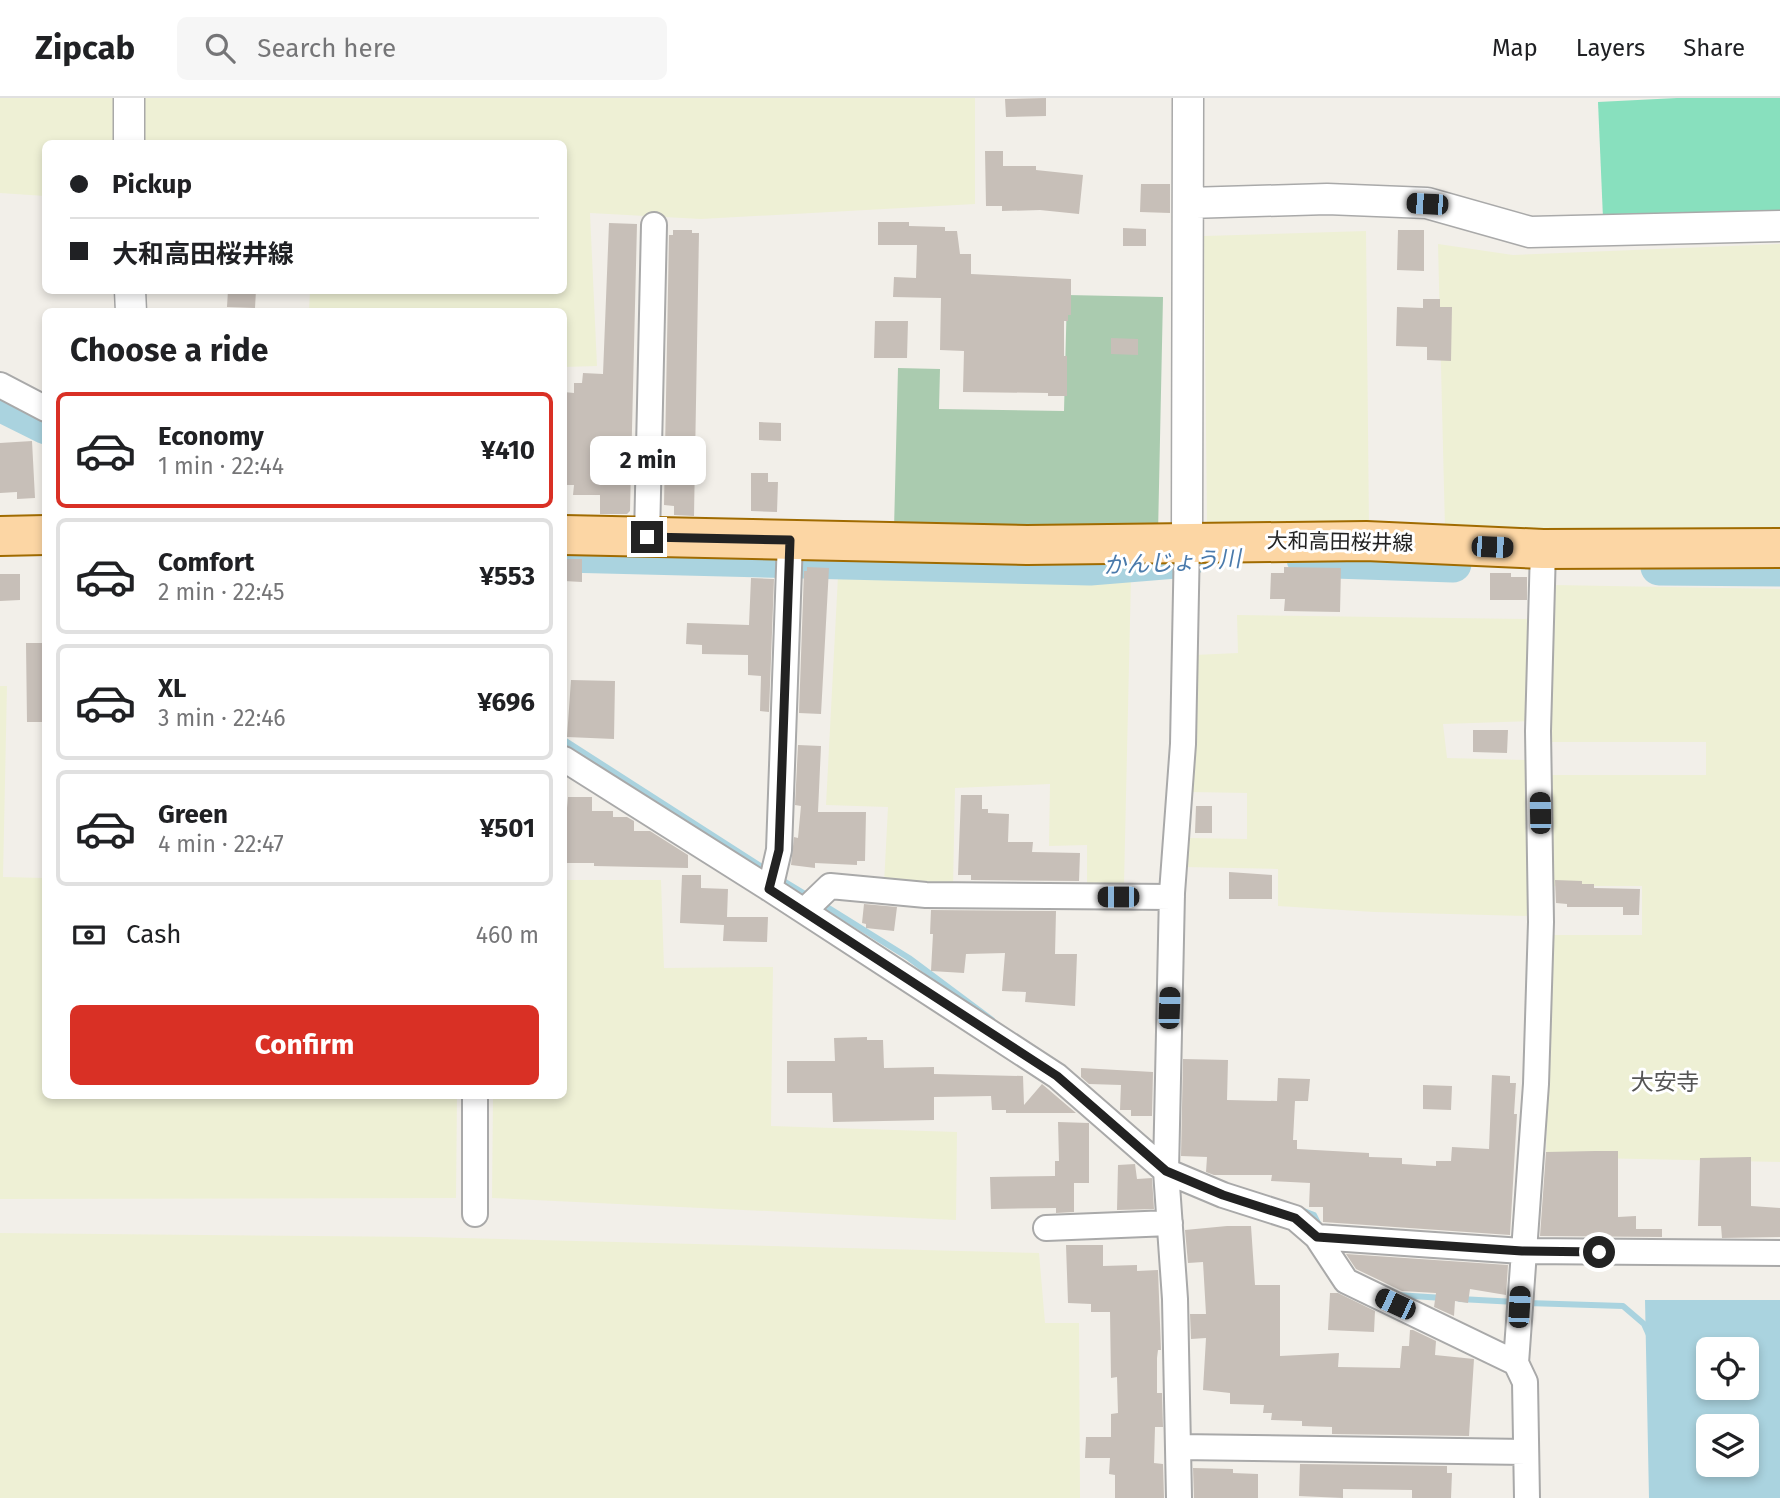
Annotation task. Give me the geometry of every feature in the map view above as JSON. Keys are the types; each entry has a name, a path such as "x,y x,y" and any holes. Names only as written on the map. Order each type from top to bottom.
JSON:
{"main road":[{"path":"0,536 42,535"},
{"name":"大和高田桜井線","path":"567,535 647,537 789,552 1027,545 1187,553 1366,541 1543,560 1780,548"}],"street":[{"path":"129,98 129,140"},
{"path":"1179,1498 1166,1171 1172,897 1184,744 1188,98"},
{"path":"1188,203 1327,199 1427,204 1530,232 1780,226"},
{"path":"647,537 654,225"},
{"path":"0,385 42,407"},
{"path":"769,889 779,850 789,552"},
{"path":"1527,1498 1525,1382 1516,1363 1536,1084 1541,922 1538,731 1543,560"},
{"path":"567,761 1057,1076 1166,1171 1223,1195 1295,1218 1317,1237 1346,1281 1516,1363"},
{"path":"804,911 830,886 926,895 1172,897"},
{"path":"475,1099 475,1214"},
{"path":"1046,1228 1170,1223"},
{"path":"1317,1237 1522,1251 1780,1253"},
{"path":"1179,1447 1526,1452"}],"green space":[{"path":"0,98 975,98 975,204 701,219 590,213 597,366 567,367 567,308 309,308 310,294 567,294 567,140 42,140 42,196 0,193"},
{"path":"1677,98 1780,98 1780,210 1603,218 1598,102"},
{"path":"1366,231 1369,528 1207,526 1204,236"},
{"path":"1438,244 1513,255 1780,244 1780,537 1445,529"},
{"path":"1067,295 1163,297 1158,534 894,529 898,368 940,369 939,409 1064,411"},
{"path":"838,576 1075,583 1131,577 1124,884 1087,886 1087,845 1049,846 1050,784 955,788 953,888 884,884 888,807 826,805"},
{"path":"1553,585 1780,589 1780,1162 1546,1157 1551,935 1642,935 1642,886 1550,886 1551,775 1706,775 1706,742 1550,742"},
{"path":"1237,615 1535,619 1532,721 1443,724 1447,758 1530,760 1529,916 1374,912 1278,906 1278,869 1184,867 1188,838 1247,839 1247,793 1190,792 1195,655 1238,653"},
{"path":"0,686 7,686 3,877 42,878 42,1099 457,1099 456,1198 0,1199"},
{"path":"567,880 661,880 664,968 773,967 771,1126 957,1132 956,1220 492,1198 493,1099 567,1099"},
{"path":"0,1233 426,1237 1039,1253 1045,1323 1079,1323 1080,1498 0,1498"}],"water":[{"path":"1645,1300 1780,1300 1780,1498 1649,1498"}],"building":[{"path":"1046,98 1046,116 1006,117 1005,99"},
{"path":"985,151 1003,151 1003,166 1036,166 1036,170 1083,175 1079,214 1040,210 1002,211 1002,206 986,206"},
{"path":"1141,184 1170,184 1170,213 1140,212"},
{"path":"878,222 909,222 909,226 945,227 945,231 957,231 960,254 971,254 971,274 1071,279 1071,315 1068,315 1068,321 1064,321 1067,396 1048,396 1048,393 963,392 964,351 940,350 941,298 893,297 894,277 916,278 917,245 878,245"},
{"path":"609,223 637,224 630,511 627,514 600,514 600,495 573,495 574,485 567,485 567,392 574,393 574,383 582,383 583,373 603,374"},
{"path":"1123,228 1146,229 1146,246 1123,246"},
{"path":"673,230 692,230 692,233 699,233 694,516 674,515 674,506 664,505 669,235 673,235"},
{"path":"1398,230 1424,230 1424,271 1397,270"},
{"path":"228,294 256,294 255,308 227,307"},
{"path":"1423,299 1440,299 1440,307 1452,307 1451,361 1427,360 1427,347 1396,346 1397,307 1423,308"},
{"path":"875,321 908,321 907,358 874,358"},
{"path":"1111,338 1138,339 1138,355 1111,354"},
{"path":"759,422 781,423 781,441 759,440"},
{"path":"32,441 35,498 17,499 17,492 0,493 0,443"},
{"path":"751,473 768,473 768,482 778,482 777,512 751,511"},
{"path":"567,559 582,559 582,582 567,581"},
{"path":"807,567 829,568 821,714 799,713 804,571 807,571"},
{"path":"1284,567 1341,568 1340,612 1284,611 1285,599 1270,599 1271,573 1284,573"},
{"path":"1490,573 1511,573 1511,577 1527,577 1527,600 1490,600"},
{"path":"0,574 20,574 20,600 0,601"},
{"path":"751,578 774,579 769,712 760,711 761,676 748,675 748,655 702,654 702,645 686,644 687,623 749,625"},
{"path":"26,643 42,643 42,722 27,722"},
{"path":"571,680 615,681 614,739 567,737"},
{"path":"1473,730 1508,730 1507,753 1473,752"},
{"path":"798,745 821,746 818,812 866,812 865,861 857,861 857,865 815,863 815,868 791,865 794,837 798,838 801,806 795,805"},
{"path":"961,795 982,795 982,809 988,809 988,813 1009,814 1008,842 1033,842 1032,852 1080,853 1079,881 971,880 971,875 958,875"},
{"path":"568,797 592,797 592,811 613,811 613,817 627,817 634,821 634,831 650,831 688,855 688,868 567,863"},
{"path":"1196,806 1212,806 1212,833 1195,833"},
{"path":"1229,872 1272,875 1272,899 1229,899"},
{"path":"682,875 701,875 701,888 728,889 727,917 768,917 767,942 723,941 724,925 680,923"},
{"path":"1555,880 1582,881 1582,884 1594,884 1594,888 1640,889 1639,915 1623,915 1623,907 1567,907 1567,904 1556,903"},
{"path":"864,904 897,907 894,931 866,928 866,924 862,923"},
{"path":"931,910 1056,911 1055,954 1077,954 1075,1006 1025,1002 1026,992 1002,991 1005,953 966,954 964,973 931,971"},
{"path":"867,1037 867,1040 883,1040 884,1068 934,1067 934,1074 1023,1076 1024,1105 1042,1084 1076,1113 1006,1113 1006,1110 992,1110 991,1096 934,1097 934,1120 833,1122 832,1093 787,1093 787,1061 835,1061 834,1038"},
{"path":"1183,1059 1228,1060 1227,1100 1277,1101 1278,1078 1310,1079 1308,1101 1295,1101 1293,1140 1297,1140 1297,1149 1369,1153 1369,1157 1402,1158 1402,1164 1436,1166 1436,1161 1451,1161 1452,1147 1489,1149 1492,1075 1510,1076 1510,1083 1516,1083 1514,1114 1517,1114 1510,1235 1323,1222 1323,1207 1309,1207 1310,1183 1271,1181 1272,1175 1214,1175 1206,1172 1207,1157 1181,1156"},
{"path":"1081,1068 1153,1072 1152,1116 1131,1116 1131,1110 1120,1110 1121,1085 1089,1084 1081,1077"},
{"path":"1423,1085 1452,1086 1451,1110 1423,1109"},
{"path":"1058,1122 1089,1123 1089,1183 1074,1183 1074,1212 1056,1213 1056,1208 991,1209 990,1177 1055,1176 1055,1161 1059,1161"},
{"path":"1618,1151 1618,1217 1636,1216 1636,1229 1662,1229 1662,1237 1540,1236 1546,1152"},
{"path":"1751,1157 1751,1206 1780,1208 1780,1237 1722,1238 1721,1226 1698,1226 1700,1158"},
{"path":"1135,1164 1137,1179 1152,1178 1154,1209 1117,1210 1118,1165"},
{"path":"1251,1226 1255,1285 1280,1285 1280,1356 1339,1353 1338,1367 1400,1368 1402,1346 1409,1346 1410,1330 1413,1330 1436,1341 1435,1355 1474,1359 1469,1436 1332,1434 1332,1427 1302,1426 1302,1421 1271,1420 1272,1413 1263,1413 1264,1405 1230,1404 1230,1393 1203,1390 1206,1338 1191,1339 1190,1314 1206,1314 1203,1262 1188,1263 1185,1230"},
{"path":"1066,1245 1103,1245 1103,1266 1137,1265 1137,1271 1158,1270 1161,1350 1158,1350 1157,1358 1157,1393 1162,1393 1163,1427 1155,1427 1154,1463 1163,1464 1164,1498 1115,1498 1115,1475 1109,1474 1110,1458 1085,1458 1086,1437 1111,1437 1111,1414 1118,1413 1117,1377 1111,1378 1110,1312 1091,1312 1091,1304 1068,1303"},
{"path":"1346,1254 1508,1265 1506,1295 1470,1289 1468,1303 1455,1301 1454,1316 1434,1307 1436,1293 1402,1291 1356,1269"},
{"path":"1330,1293 1338,1293 1375,1311 1374,1332 1328,1330"},
{"path":"1300,1464 1447,1466 1447,1473 1452,1473 1451,1498 1412,1498 1412,1490 1343,1489 1343,1498 1299,1496"},
{"path":"1193,1468 1233,1469 1233,1473 1258,1474 1258,1498 1194,1498"}],"waterway":[{"name":"かんじょう川","path":"0,403 42,424"},
{"name":"かんじょう川","path":"567,554 1090,567 1188,559"},
{"name":"かんじょう川","path":"1305,559 1453,564"},
{"name":"かんじょう川","path":"1659,567 1780,568"},
{"path":"567,742 768,871"},
{"path":"777,877 810,897"},
{"path":"819,902 909,958 992,1020"},
{"path":"1301,1210 1314,1215 1320,1227"},
{"path":"1397,1295 1443,1298"},
{"path":"1460,1299 1516,1302"},
{"path":"1527,1303 1623,1306 1644,1324 1649,1335"}],"district":[{"name":"大安寺","path":"1665,1082"}],"route":[{"path":"647,537 790,540 779,850 769,889 1057,1076 1166,1171 1223,1195 1295,1218 1317,1237 1522,1251 1599,1252"}]}
